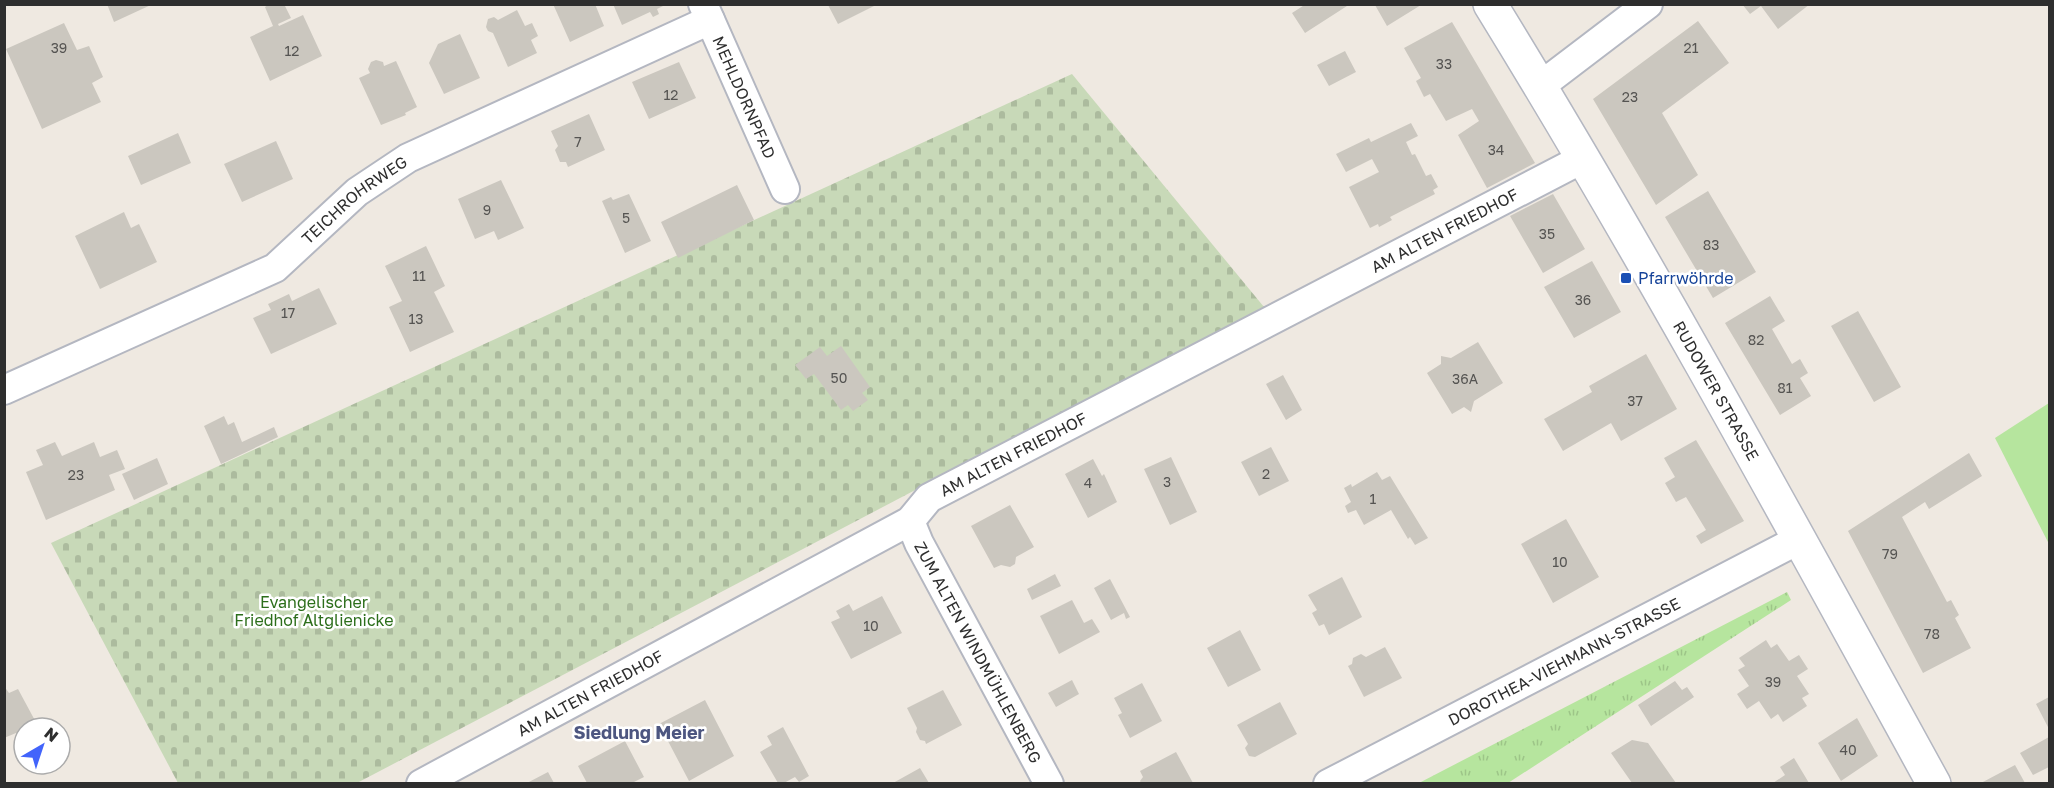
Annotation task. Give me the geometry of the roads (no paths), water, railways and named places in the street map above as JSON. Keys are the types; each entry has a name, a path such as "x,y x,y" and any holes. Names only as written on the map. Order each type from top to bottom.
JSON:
{"street":[{"name":"RUDOWER STRASSE","path":"1490,4 1646,266 1934,783"},
{"path":"1539,87 1648,4"},
{"name":"MEHLDORNPFAD","path":"707,12 785,189"},
{"name":"TEICHROHRWEG","path":"4,390 275,268 357,192 408,158 707,12"},
{"name":"AM ALTEN FRIEDHOF","path":"421,783 910,521 928,498 1582,159"},
{"name":"ZUM ALTEN WINDMÜHLENBERG","path":"910,521 919,543 1049,783"},
{"name":"DOROTHEA-VIEHMANN-STRASSE","path":"1328,783 1800,539"}],"place":[{"name":"Pfarrwöhrde","path":"1626,278"}],"district":[{"name":"Siedlung Meier","path":"639,732"}],"park label":[{"name":"Evangelischer Friedhof Altglienicke","path":"314,611"}]}
